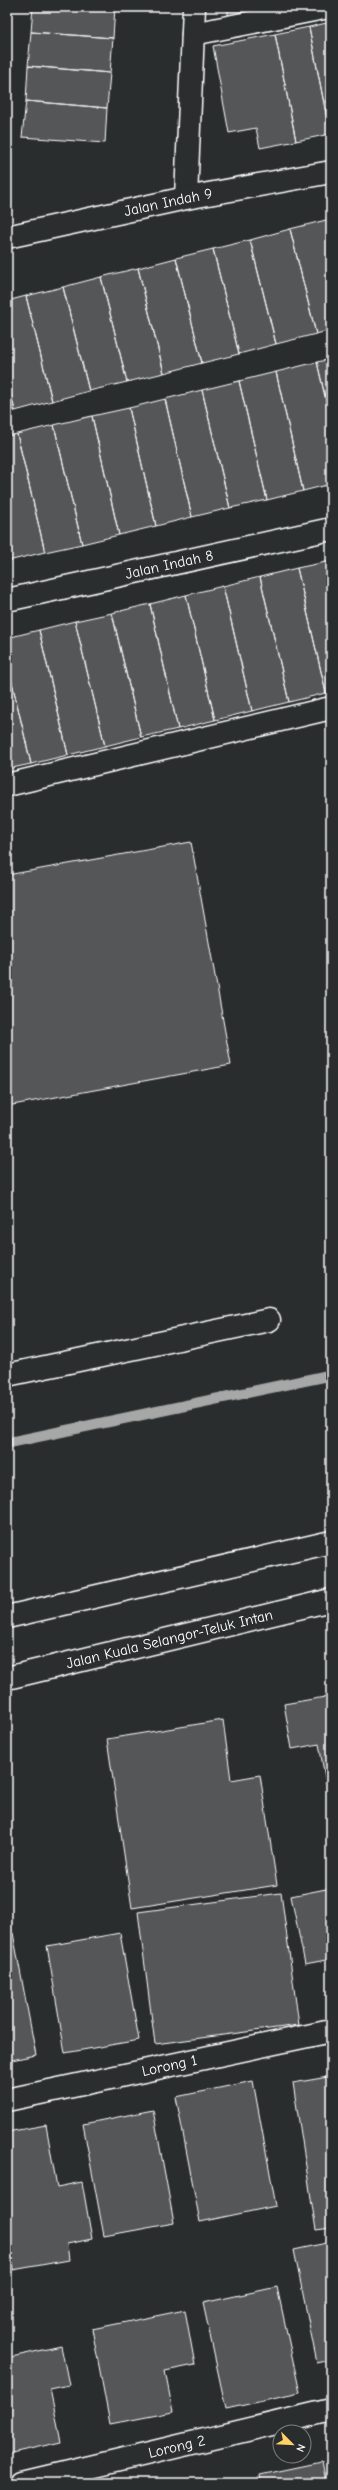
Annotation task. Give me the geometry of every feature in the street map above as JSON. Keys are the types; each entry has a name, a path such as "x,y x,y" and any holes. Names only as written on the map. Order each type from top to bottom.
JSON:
{"main road":[{"path":"186,198 194,7"},
{"path":"193,34 329,7"},
{"name":"Jalan Indah 9","path":"7,237 186,198 331,172"},
{"name":"Jalan Indah 8","path":"7,600 331,529"},
{"path":"7,785 331,708"},
{"path":"7,1375 270,1320"},
{"path":"7,1618 331,1542"},
{"name":"Jalan Kuala Selangor-Teluk Intan","path":"7,1678 331,1600"},
{"name":"Lorong 1","path":"7,2100 331,2031"},
{"name":"Lorong 2","path":"23,2483 331,2410"}],"building":[{"path":"33,7 115,7 113,38 31,32"},
{"path":"227,7 275,7 229,18"},
{"path":"331,22 331,134 330,134 309,27"},
{"path":"309,27 330,134 296,141 275,34"},
{"path":"31,32 113,38 110,73 28,66"},
{"path":"275,34 296,141 260,148 256,128 229,133 213,46"},
{"path":"28,66 110,73 107,108 26,101"},
{"path":"26,101 107,108 105,143 22,137"},
{"path":"330,219 331,330 316,334 290,229"},
{"path":"290,229 316,334 276,344 250,240"},
{"path":"250,240 276,344 239,354 213,249"},
{"path":"213,249 239,354 202,363 176,258"},
{"path":"176,258 202,363 164,373 138,268"},
{"path":"138,268 164,373 127,382 101,277"},
{"path":"101,277 127,382 89,391 63,287"},
{"path":"63,287 89,391 52,401 26,296"},
{"path":"26,296 52,401 15,411 7,378 7,301"},
{"path":"331,359 331,422 317,362"},
{"path":"317,362 331,422 331,484 303,491 276,372"},
{"path":"276,372 303,491 267,500 239,381"},
{"path":"7,378 15,411 7,413"},
{"path":"239,381 267,500 230,508 202,390"},
{"path":"202,390 230,508 192,517 165,399"},
{"path":"165,399 192,517 156,526 129,408"},
{"path":"129,408 156,526 119,535 92,416"},
{"path":"92,416 119,535 82,544 54,425"},
{"path":"54,425 82,544 45,552 17,434"},
{"path":"17,434 45,552 8,561 7,436"},
{"path":"331,561 331,692 326,693 297,568"},
{"path":"297,568 326,693 289,702 260,577"},
{"path":"260,577 289,702 252,711 223,586"},
{"path":"223,586 252,711 215,720 186,595"},
{"path":"186,595 215,720 178,729 150,604"},
{"path":"150,604 178,729 141,737 112,613"},
{"path":"112,613 141,737 105,746 75,621"},
{"path":"75,621 105,746 68,755 39,630"},
{"path":"39,630 68,755 31,764 7,661 7,638"},
{"path":"7,661 31,764 7,769"},
{"path":"191,842 231,1065 7,1106 7,875"},
{"path":"331,1696 331,1811 319,1744 292,1749 284,1704"},
{"path":"223,1720 231,1780 260,1775 277,1885 132,1908 107,1739"},
{"path":"331,1888 331,1959 305,1964 291,1896"},
{"path":"281,1893 299,2025 155,2044 138,1912"},
{"path":"13,1933 36,2055 7,2061 7,1934"},
{"path":"120,1933 139,2040 65,2053 47,1946"},
{"path":"328,2077 331,2098 331,2228 316,2230 293,2083"},
{"path":"253,2081 276,2206 200,2222 176,2097"},
{"path":"153,2110 174,2223 104,2236 83,2124"},
{"path":"46,2125 57,2187 82,2182 92,2239 67,2244 69,2260 13,2270 7,2236 7,2132"},
{"path":"331,2242 331,2360 317,2363 294,2250"},
{"path":"277,2287 300,2393 226,2409 203,2303"},
{"path":"185,2310 195,2365 165,2371 173,2412 110,2424 92,2329"},
{"path":"61,2346 69,2385 50,2389 61,2442 7,2454 7,2358"},
{"path":"322,2462 326,2483 261,2483 260,2475"}],"waterway":[{"path":"7,1443 331,1375"}]}
